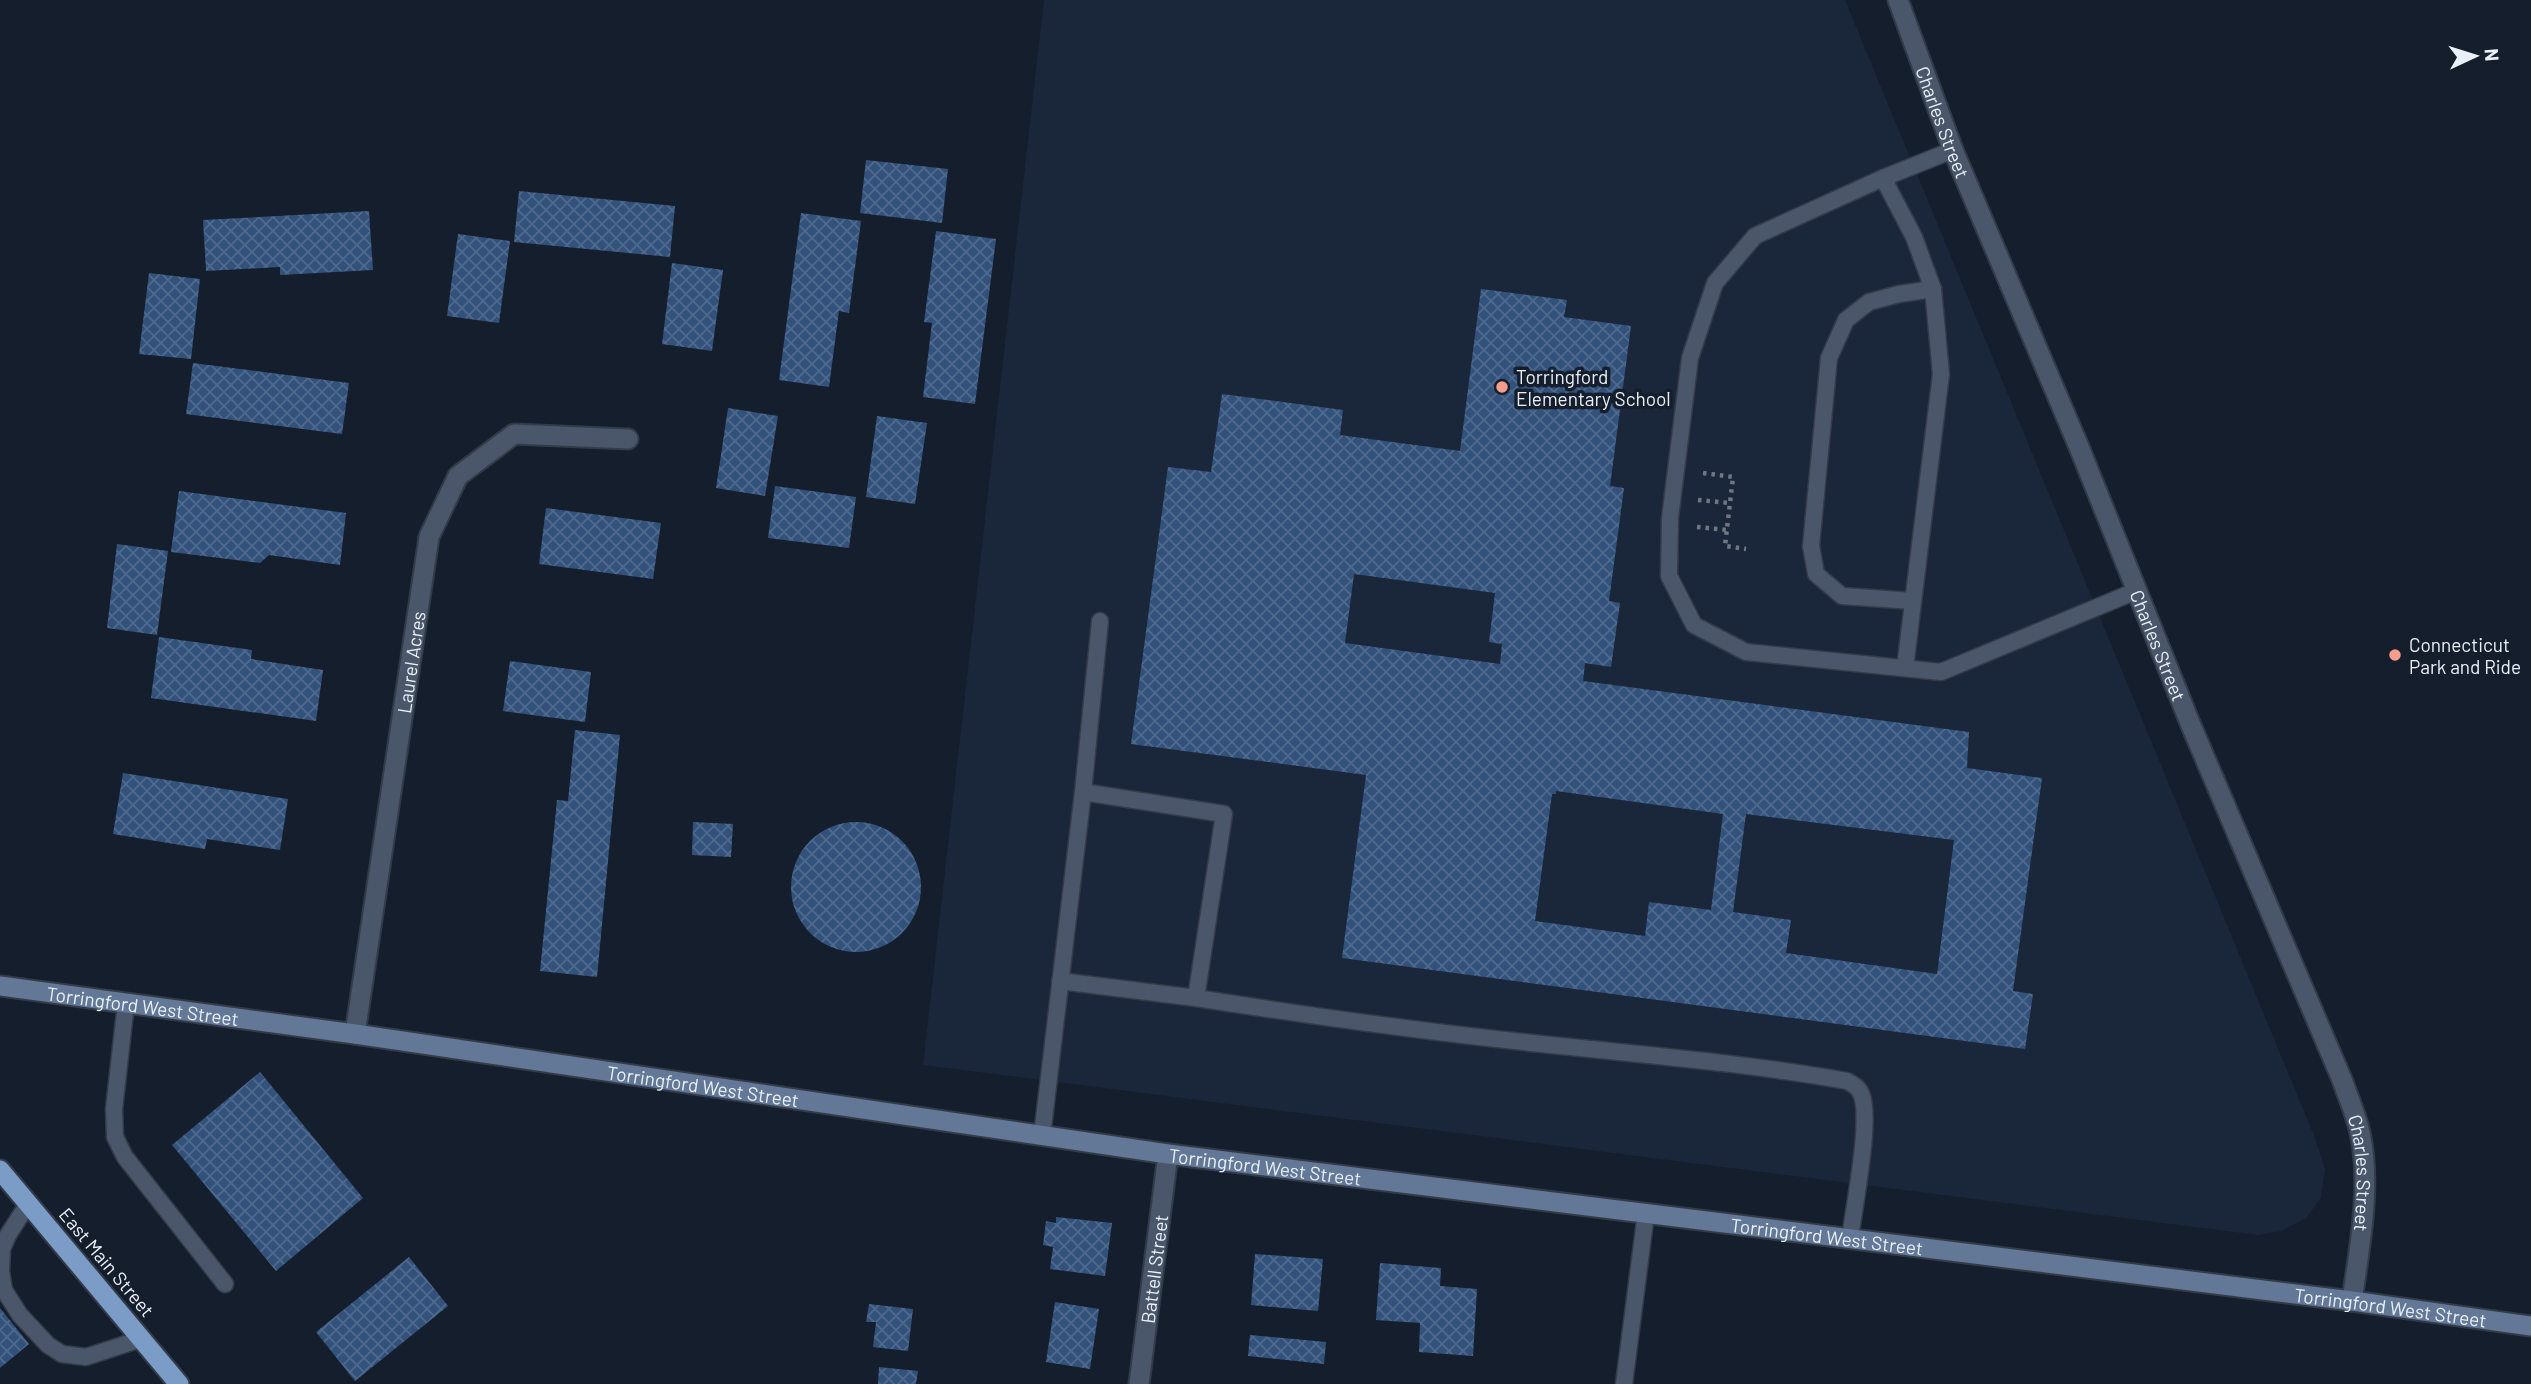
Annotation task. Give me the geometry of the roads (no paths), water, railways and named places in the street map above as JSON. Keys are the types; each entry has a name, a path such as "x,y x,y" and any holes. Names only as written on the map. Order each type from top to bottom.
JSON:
{"highway":[{"name":"East Main Street","path":"0,1170 179,1384"}],"main road":[{"name":"Torringford West Street","path":"0,986 355,1034 1168,1154 2352,1301 2531,1326"}],"street":[{"name":"Charles Street","path":"1898,0 1953,150 2343,1082 2361,1137 2365,1171 2360,1245 2352,1301"},
{"name":"Laurel Acres","path":"355,1034 429,537 458,476 514,434 628,439"},
{"name":"Battell Street","path":"1139,1384 1168,1154"}],"lane":[{"path":"1953,150 1883,178 1755,236 1715,283 1690,358 1670,518 1669,576 1694,625 1746,652 1941,672 2136,591"},
{"path":"1883,178 1914,237 1933,289 1941,374 1905,668"},
{"path":"1913,601 1842,596 1816,574 1811,547 1829,358 1846,320 1869,302 1933,289"},
{"path":"1042,1136 1083,792 1100,621"},
{"path":"1083,792 1224,814 1196,998"},
{"path":"1060,981 1541,1044 1737,1064 1847,1081 1857,1086 1862,1095 1864,1125 1850,1238"},
{"path":"126,1003 114,1109 115,1137 125,1157 225,1283"},
{"path":"28,1204 2,1249 4,1290 20,1315 48,1345 62,1354 86,1356 141,1339"},
{"path":"1624,1384 1646,1213"}],"place":[{"name":"Torringford Elementary School","path":"1502,387"},
{"name":"Connecticut Park and Ride","path":"2395,655"}]}
